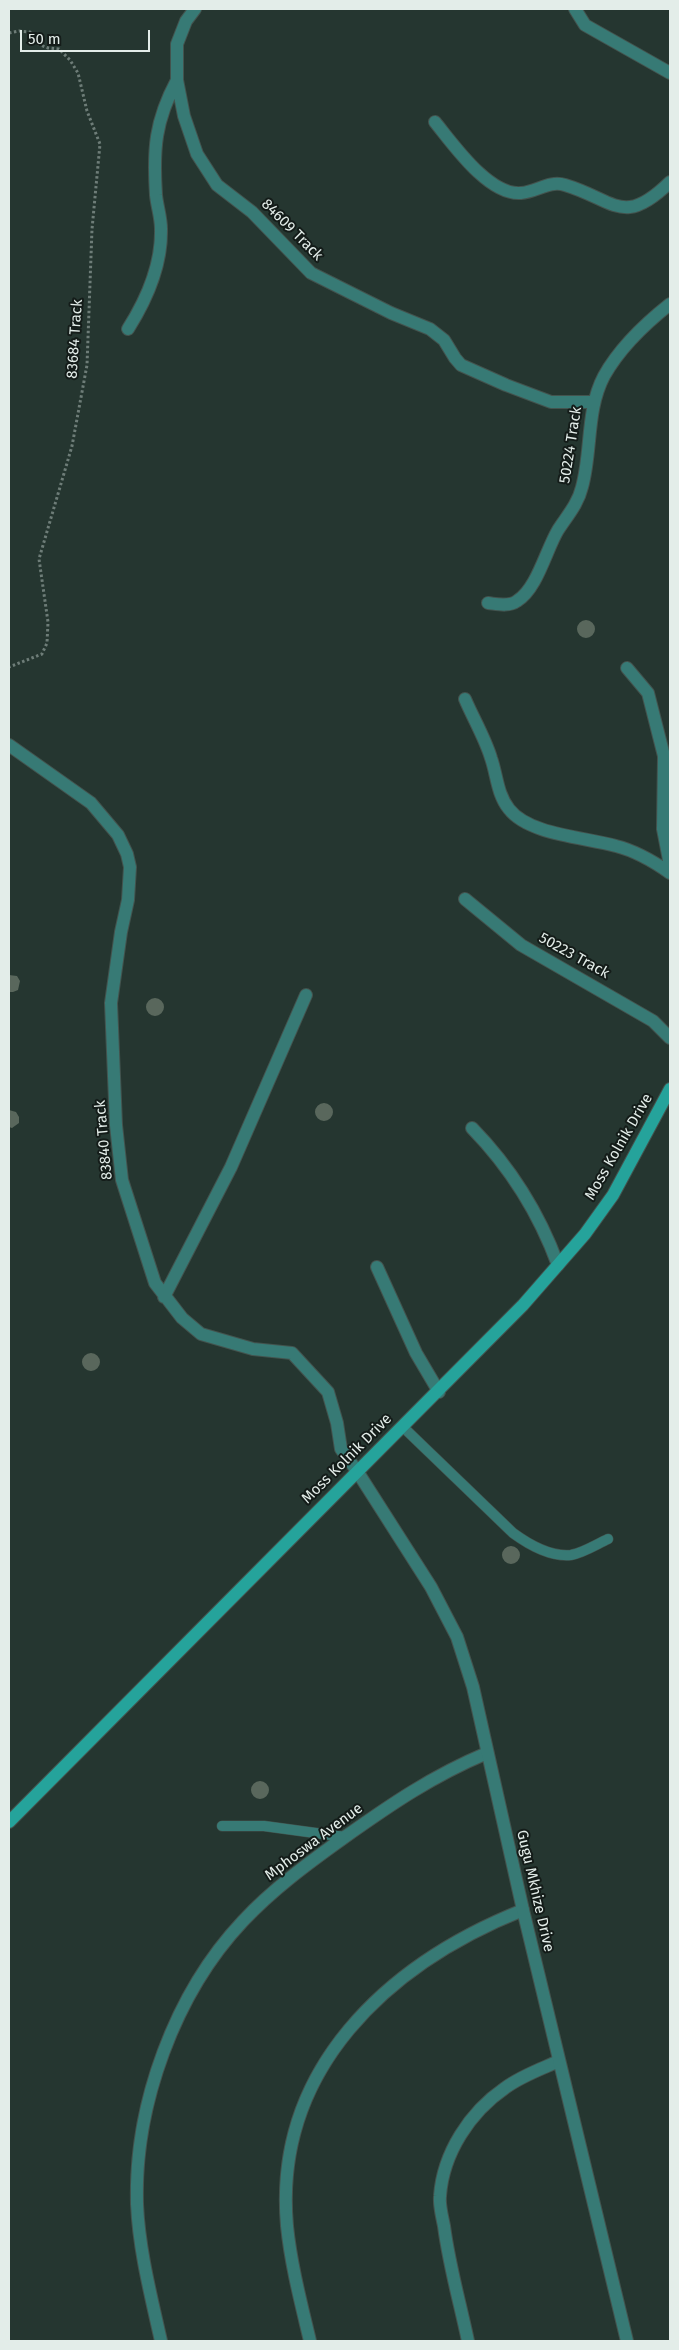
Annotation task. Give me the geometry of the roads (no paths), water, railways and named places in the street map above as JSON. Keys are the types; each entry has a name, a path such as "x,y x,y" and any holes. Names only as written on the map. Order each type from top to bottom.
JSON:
{"main road":[{"name":"Moss Kolnik Drive","path":"9,1822 357,1471 439,1392 523,1305 585,1234 613,1195 670,1089"}],"street":[{"name":"84609 Track","path":"195,9 186,21 177,44 177,80 184,116 197,154 210,176 228,194 252,212 303,266 323,280 357,294 391,313 430,329 444,340 458,362 506,385 551,402 594,402"},
{"path":"575,9 585,25 670,73"},
{"path":"128,329 142,307 155,269 161,229 156,180 158,123 163,105 177,80"},
{"path":"435,122 481,174 495,185 516,194 554,183 628,209 641,205 656,196 670,182"},
{"name":"50224 Track","path":"488,603 510,605 522,598 529,589 558,530 573,509 582,489 586,471 594,402 604,376 641,330 670,304"},
{"path":"627,668 648,693 664,756 663,829 665,848 670,865"},
{"path":"465,698 492,758 501,795 508,808 517,818 532,825 616,846 641,855 670,873"},
{"name":"83840 Track","path":"9,745 91,803 114,830 127,854 130,867 128,900 121,932 111,1003 116,1125 122,1180 149,1268 164,1297 182,1318 201,1334 253,1349 292,1353 328,1392 337,1423 341,1449 357,1471"},
{"name":"50223 Track","path":"465,899 521,945 653,1021 670,1038"},
{"path":"164,1297 231,1167 306,994"},
{"path":"472,1128 514,1177 549,1239 558,1265"},
{"path":"378,1266 416,1353 439,1392"},
{"name":"Gugu Mkhize Drive","path":"357,1471 431,1587 458,1637 473,1687 522,1910 627,2341"},
{"name":"Mphoswa Avenue","path":"161,2341 142,2252 137,2204 138,2167 144,2123 157,2069 179,2012 198,1978 219,1948 243,1920 298,1871 345,1837 447,1770 487,1753"},
{"path":"310,2341 294,2273 287,2225 287,2180 292,2146 305,2102 319,2071 338,2040 360,2015 389,1988 487,1924 522,1910"},
{"path":"468,2341 446,2245 440,2196 446,2164 457,2139 477,2113 504,2088 527,2075 559,2061"}],"lane":[{"path":"403,1427 513,1533 525,1542 550,1552 572,1555 608,1539"},
{"path":"222,1826 264,1826 345,1837"}]}
